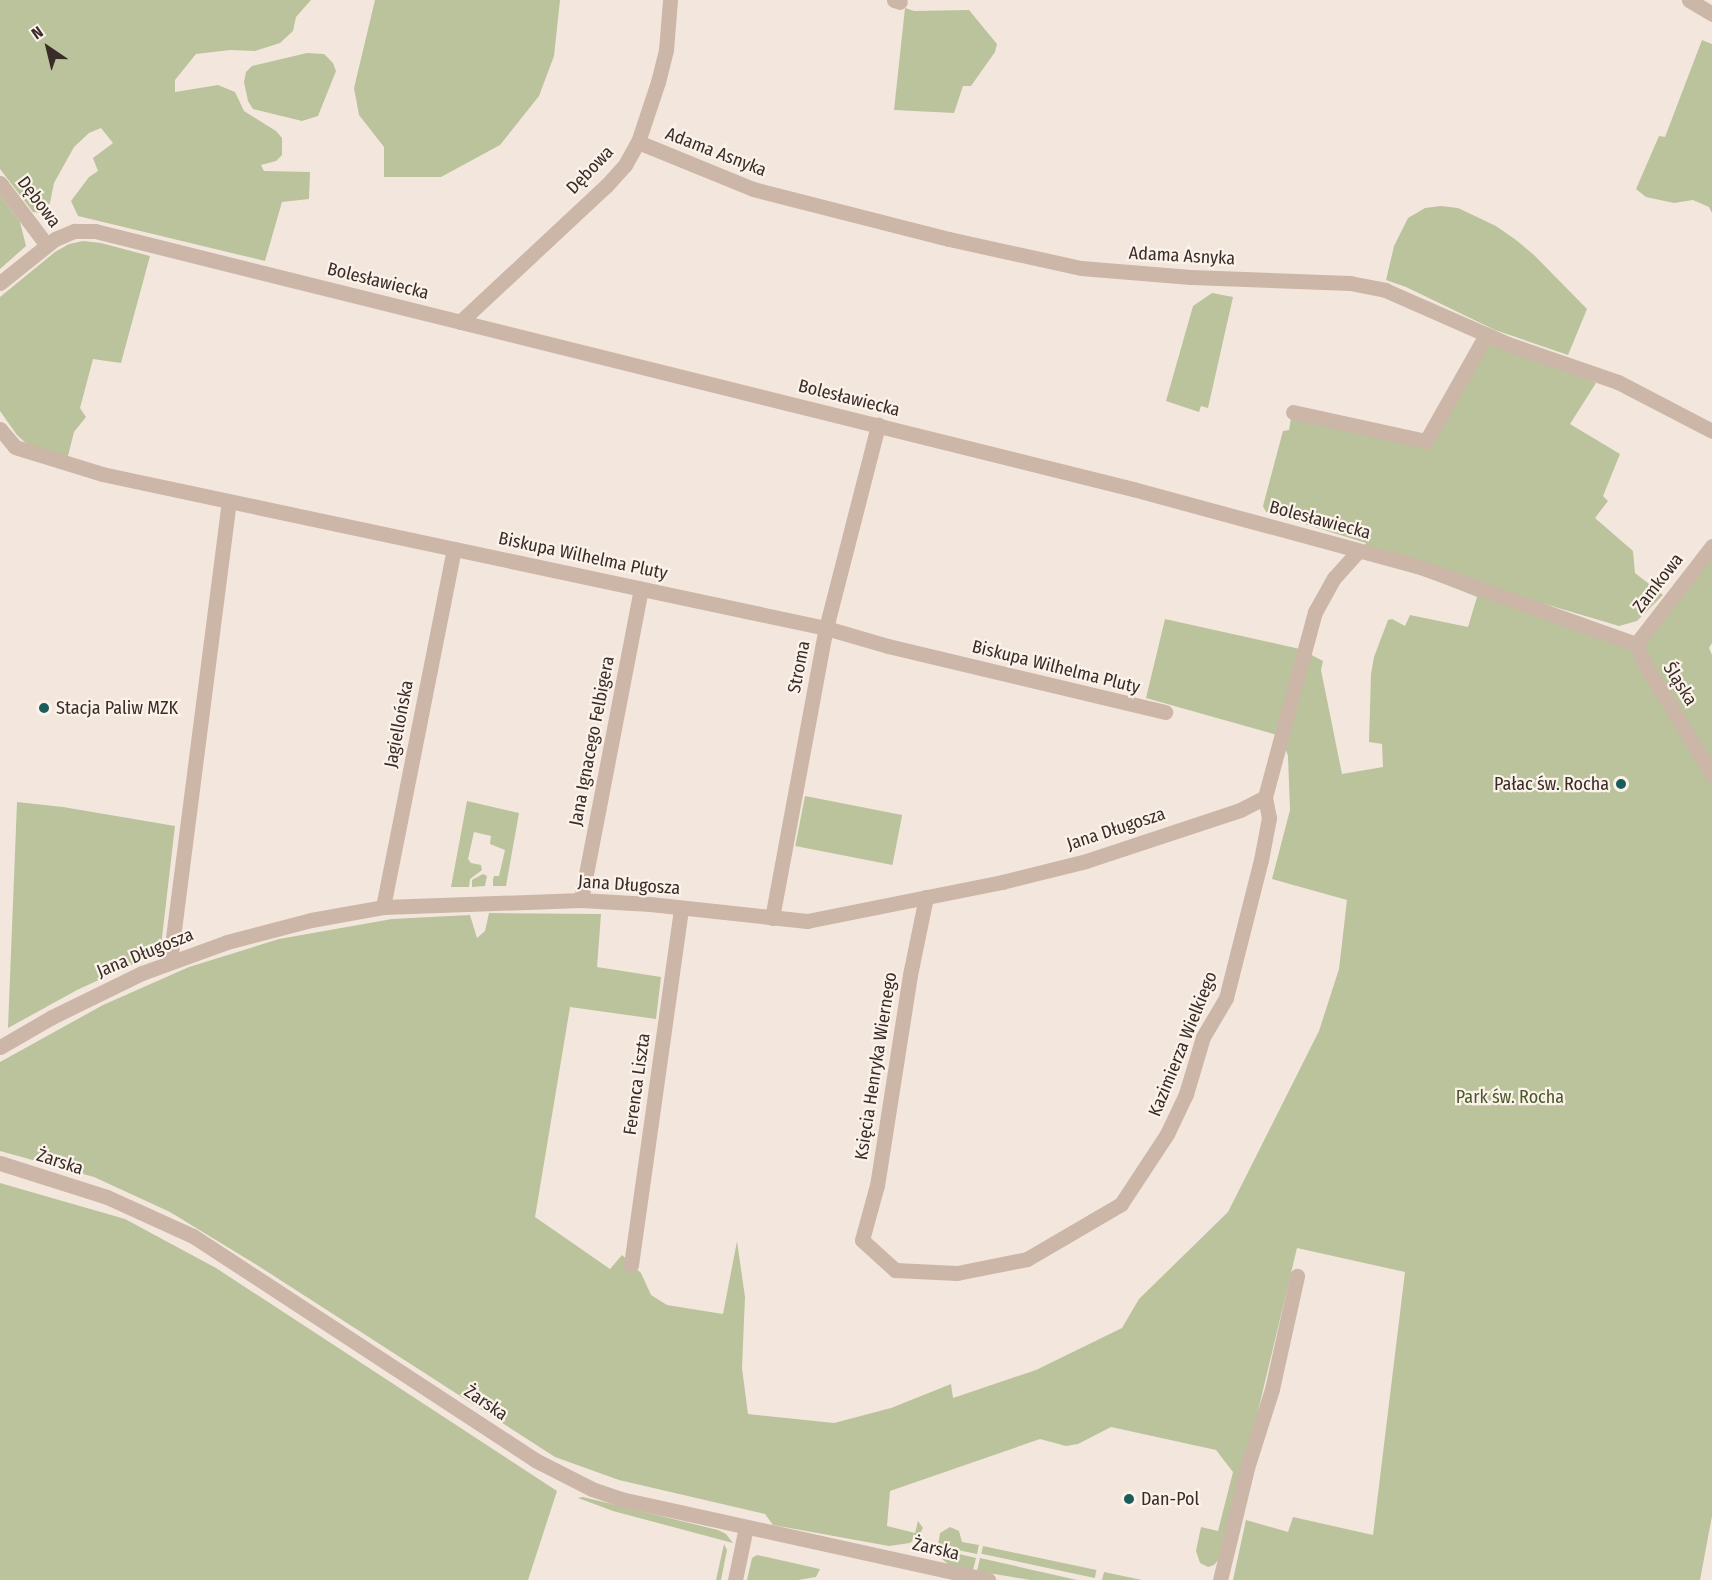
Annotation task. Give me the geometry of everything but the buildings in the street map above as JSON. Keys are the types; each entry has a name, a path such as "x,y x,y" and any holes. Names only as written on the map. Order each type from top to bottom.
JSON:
{"street":[{"name":"Dębowa","path":"460,322 606,186 625,165 638,142 651,107 666,50 670,0"},
{"path":"1689,0 1712,14"},
{"name":"Adama Asnyka","path":"638,142 746,187 949,239 1104,271 1191,278 1316,281 1368,286 1407,298 1486,335 1625,385 1712,431"},
{"name":"Dębowa","path":"0,183 46,244"},
{"name":"Bolesławiecka","path":"0,283 46,244 74,231 95,231 1133,489 1358,550 1461,581 1636,644"},
{"path":"1293,412 1426,441 1486,335"},
{"name":"Stroma","path":"772,918 826,628 878,425"},
{"name":"Biskupa Wilhelma Pluty","path":"0,429 15,447 102,474 826,628 888,646 1165,712"},
{"path":"170,961 229,502"},
{"name":"Zamkowa","path":"1636,644 1712,546"},
{"name":"Jagiellońska","path":"383,907 454,549"},
{"name":"Kazimierza Wielkiego","path":"862,1240 895,1270 957,1273 1027,1259 1121,1204 1167,1134 1186,1094 1203,1037 1226,998 1261,860 1269,818 1265,797 1315,612 1334,578 1358,550"},
{"name":"Jana Ignacego Felbigera","path":"581,900 641,589"},
{"name":"Śląska","path":"1636,644 1646,666 1712,774"},
{"name":"Jana Długosza","path":"0,1047 98,993 170,961 278,928 383,907 581,900 807,921 1002,882 1086,861 1240,810 1265,797"},
{"name":"Księcia Henryka Wiernego","path":"862,1240 877,1185 910,975 926,897"},
{"name":"Ferenca Liszta","path":"631,1265 681,908"},
{"name":"Żarska","path":"0,1162 107,1197 193,1236 535,1460 575,1482 621,1499 943,1575 988,1580"},
{"path":"1220,1580 1247,1467 1272,1389 1297,1276"},
{"path":"735,1580 746,1527"}],"green space":[{"path":"0,0 311,0 296,17 293,31 280,43 255,51 230,50 196,54 175,80 175,92 218,85 235,92 244,111 276,131 282,138 282,155 276,161 261,165 264,171 310,172 309,199 282,202 265,261 78,216 71,201 89,177 98,171 93,158 113,143 101,128 89,133 74,147 54,183 50,203 44,213 33,212 0,169"},
{"path":"375,0 560,0 554,56 539,96 500,145 441,177 384,177 384,147 359,115 354,88"},
{"path":"905,8 914,11 969,10 997,44 995,52 971,86 963,86 954,113 894,110"},
{"path":"1702,40 1712,44 1712,213 1709,207 1693,200 1674,203 1646,197 1636,189 1659,136 1665,137"},
{"path":"307,53 324,54 333,63 336,71 318,116 302,121 253,109 248,101 244,82 246,72 252,66"},
{"path":"0,195 20,222 26,246 0,269"},
{"path":"1441,206 1458,208 1496,226 1516,240 1587,309 1568,355 1495,330 1406,287 1386,280 1394,246 1408,218 1425,208"},
{"path":"83,241 101,243 150,256 121,363 93,359 80,408 86,417 74,432 68,456 31,448 17,435 0,411 0,297 55,252 69,244"},
{"path":"1212,293 1233,297 1208,408 1201,406 1199,412 1166,401 1193,306"},
{"name":"Park św. Rocha","path":"1487,343 1520,356 1569,370 1596,383 1570,424 1620,454 1603,496 1608,501 1595,518 1633,551 1635,573 1663,595 1637,621 1619,626 1545,604 1638,644 1712,554 1712,643 1709,648 1712,655 1712,1516 1700,1580 1233,1580 1246,1520 1288,1532 1293,1517 1373,1535 1405,1272 1297,1248 1253,1432 1219,1559 1214,1565 1208,1567 1200,1563 1196,1551 1201,1527 1218,1531 1233,1472 1216,1450 1111,1427 1078,1444 1066,1446 1040,1439 890,1491 887,1526 915,1533 918,1521 923,1528 918,1537 910,1543 889,1546 773,1525 765,1514 619,1480 555,1457 260,1267 170,1212 94,1177 0,1151 0,1062 103,1005 189,967 279,939 392,919 470,915 477,938 485,931 489,913 601,914 597,967 661,977 656,1019 570,1007 535,1217 610,1269 622,1255 641,1273 651,1295 667,1305 723,1314 737,1241 745,1297 742,1368 748,1414 834,1423 891,1408 951,1384 953,1398 1036,1370 1122,1328 1139,1299 1228,1212 1319,1031 1339,969 1347,900 1272,879 1290,810 1288,756 1281,736 1146,698 1165,619 1300,649 1323,661 1321,670 1342,774 1383,767 1382,744 1369,742 1371,674 1374,657 1388,620 1392,619 1405,626 1410,615 1468,627 1477,597 1362,551 1366,543 1266,512 1263,506 1283,431 1289,430 1291,418 1419,444"},
{"path":"805,796 902,815 892,865 795,846"},
{"path":"467,801 519,813 506,886 493,886 494,876 499,876 505,850 490,844 491,836 474,832 468,859 471,863 481,865 482,870 470,879 469,887 451,887"},
{"path":"17,802 63,807 175,826 161,946 157,953 77,990 8,1028"},
{"path":"483,874 487,876 485,886 472,887 472,880"},
{"path":"0,1183 125,1219 216,1268 557,1491 528,1580 0,1580"},
{"path":"583,1497 718,1530 726,1534 733,1543 613,1511 578,1498"},
{"path":"950,1527 959,1531 962,1542 979,1545 977,1554 938,1546 940,1533"},
{"path":"724,1544 727,1550 721,1580 716,1580"},
{"path":"983,1546 1096,1570 1095,1578 981,1554"},
{"path":"938,1549 976,1558 973,1570 948,1564 942,1559"},
{"path":"757,1555 820,1569 816,1577 798,1580 747,1580 752,1558"},
{"path":"980,1558 1077,1580 1030,1580 977,1571"},
{"path":"1104,1572 1142,1580 1102,1580"}],"place":[{"name":"Stacja Paliw MZK","path":"44,708"},
{"name":"Pałac św. Rocha","path":"1621,784"},
{"name":"Dan-Pol","path":"1129,1499"}]}
